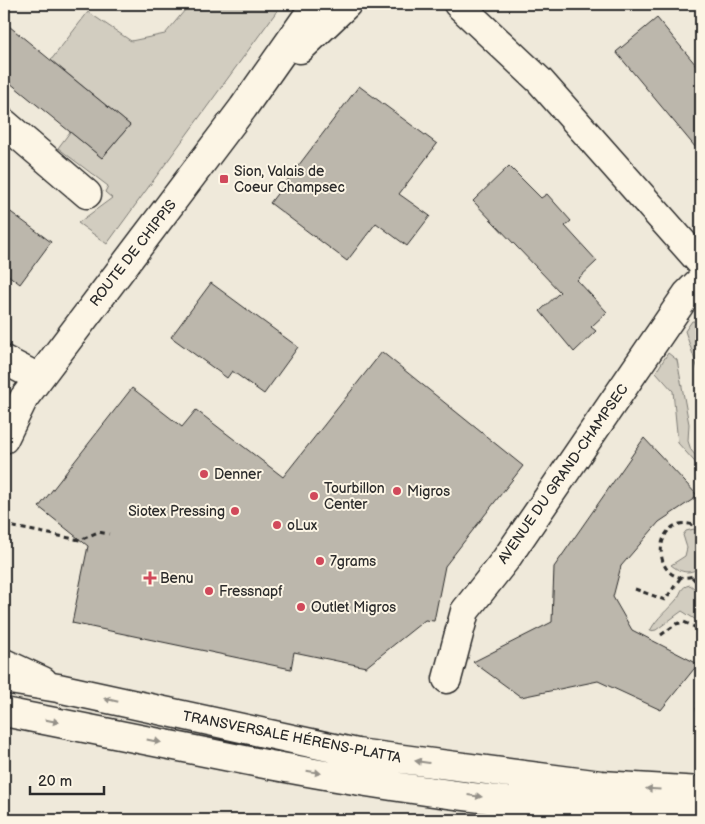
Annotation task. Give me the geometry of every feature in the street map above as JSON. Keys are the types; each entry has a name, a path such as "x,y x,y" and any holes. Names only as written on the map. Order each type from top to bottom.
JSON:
{"street":[{"name":"ROUTE DE CHIPPIS","path":"4,416 31,388 244,108 316,4"},
{"name":"ROUTE DE CHIPPIS","path":"244,108 347,4"},
{"path":"458,4 540,81 701,263"},
{"path":"4,123 87,194"},
{"name":"AVENUE DU GRAND-CHAMPSEC","path":"447,679 465,611 506,559 687,294 701,280"},
{"path":"4,360 31,388"},
{"name":"ROUTE DE CHIPPIS","path":"4,439 31,388"},
{"path":"4,664 58,688"},
{"name":"TRANSVERSALE HÉRENS-PLATTA","path":"4,679 58,688 357,753 601,785 701,791"},
{"name":"TRANSVERSALE HÉRENS-PLATTA","path":"4,712 271,765 369,781 519,802 701,815"}],"path":[{"path":"701,528 686,524 677,526 664,537 660,554 668,570 681,577 692,577 701,573"},
{"path":"4,525 80,540 98,532 109,534"},
{"path":"635,589 665,600 681,577"},
{"path":"692,577 701,587"},
{"path":"661,635 676,624 684,622 701,630"},
{"path":"701,690 697,707 701,722"}],"shaded area":[{"path":"190,4 282,4 107,244 78,223 112,198 105,192 108,186 58,148 70,132 102,158 130,125 51,60 88,12 131,41 165,34"},
{"path":"692,321 701,322 701,378 685,331"},
{"path":"668,353 677,360 689,424 688,441 691,450 701,462 701,469 678,443 673,391 656,372"},
{"path":"694,529 701,535 701,566 690,572 678,570 671,565 685,556 687,548 683,535 686,531"},
{"path":"690,585 701,593 701,623 682,611 656,630 650,631 659,618 677,599 683,588"}],"building":[{"path":"657,18 701,71 701,154 616,52"},
{"path":"4,22 130,125 102,158 4,78"},
{"path":"359,86 437,144 399,194 430,216 407,246 376,223 347,261 270,203"},
{"path":"509,166 541,198 547,194 571,221 565,226 597,261 577,280 607,312 591,327 596,331 574,352 540,311 560,292 473,201"},
{"path":"4,207 51,242 20,284 4,272"},
{"path":"211,283 298,347 264,394 232,371 227,378 171,337"},
{"name":"Tourbillon Center","path":"382,352 523,466 445,566 434,621 425,620 366,667 294,652 291,669 72,623 88,546 39,507 132,388 182,427 196,410 283,477"},
{"path":"644,438 698,496 659,522 621,566 613,597 632,630 698,664 661,710 598,681 521,697 473,662 552,622 554,567"}],"place":[{"name":"Sion, Valais de Coeur Champsec","path":"224,179"},
{"name":"Denner","path":"204,474"},
{"name":"Migros","path":"397,491"},
{"name":"Tourbillon Center","path":"314,496"},
{"name":"Siotex Pressing","path":"235,511"},
{"name":"oLux","path":"277,525"},
{"name":"7grams","path":"320,561"},
{"name":"Benu","path":"150,578"},
{"name":"Fressnapf","path":"209,591"},
{"name":"Outlet Migros","path":"301,607"}]}
